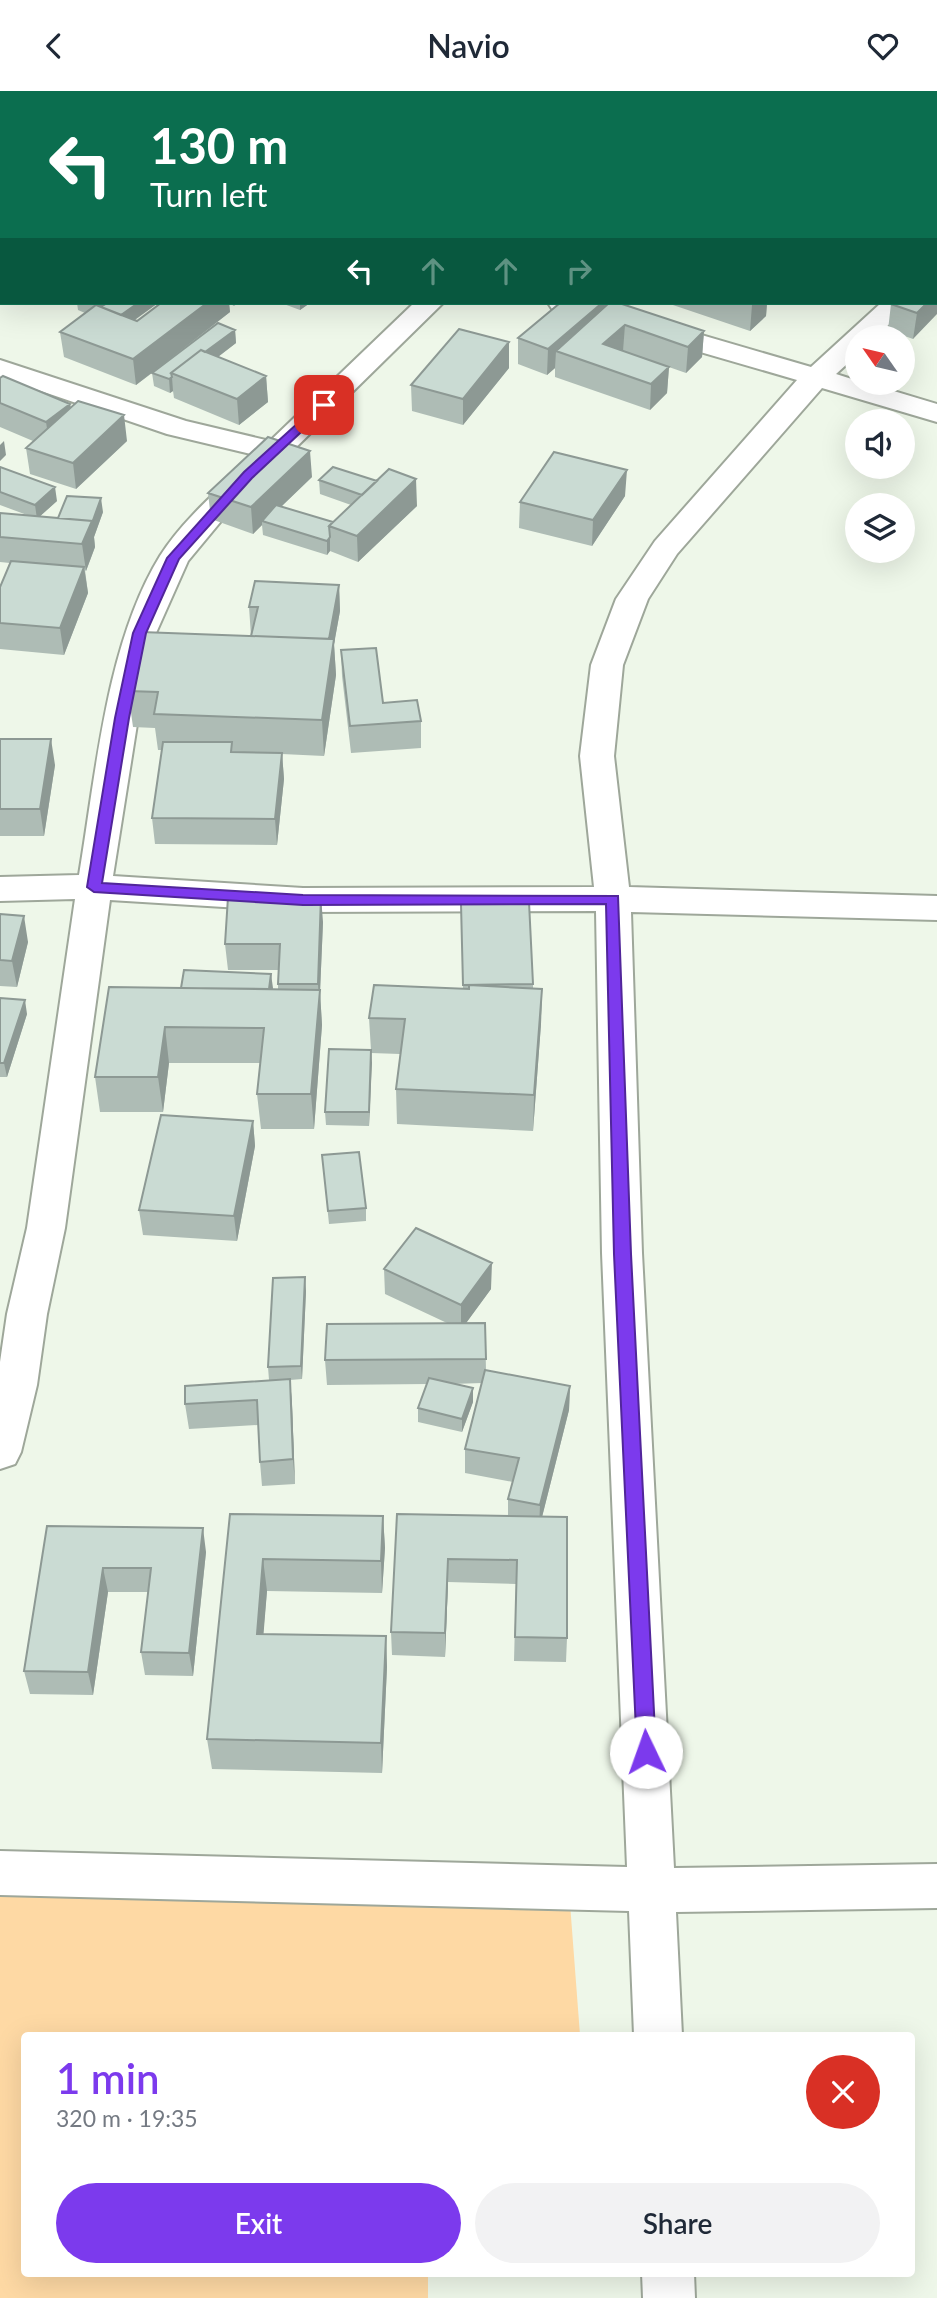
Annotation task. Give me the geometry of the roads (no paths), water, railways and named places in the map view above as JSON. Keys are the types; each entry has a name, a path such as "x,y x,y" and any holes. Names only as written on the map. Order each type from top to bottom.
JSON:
{"street":[{"path":"0,1452 17,1385 14,1314 46,1228 94,887 122,718 140,633 174,558 220,504 427,305"},
{"path":"570,305 937,412"},
{"path":"873,325 895,305"},
{"path":"658,2032 622,1254 613,899 597,757 607,665 632,599 666,548 814,378 845,351"},
{"path":"0,368 177,428 275,451"},
{"path":"0,889 94,887 303,900 613,899 937,908"},
{"path":"0,1874 653,1890 937,1886"},
{"path":"668,2277 669,2298"}]}
